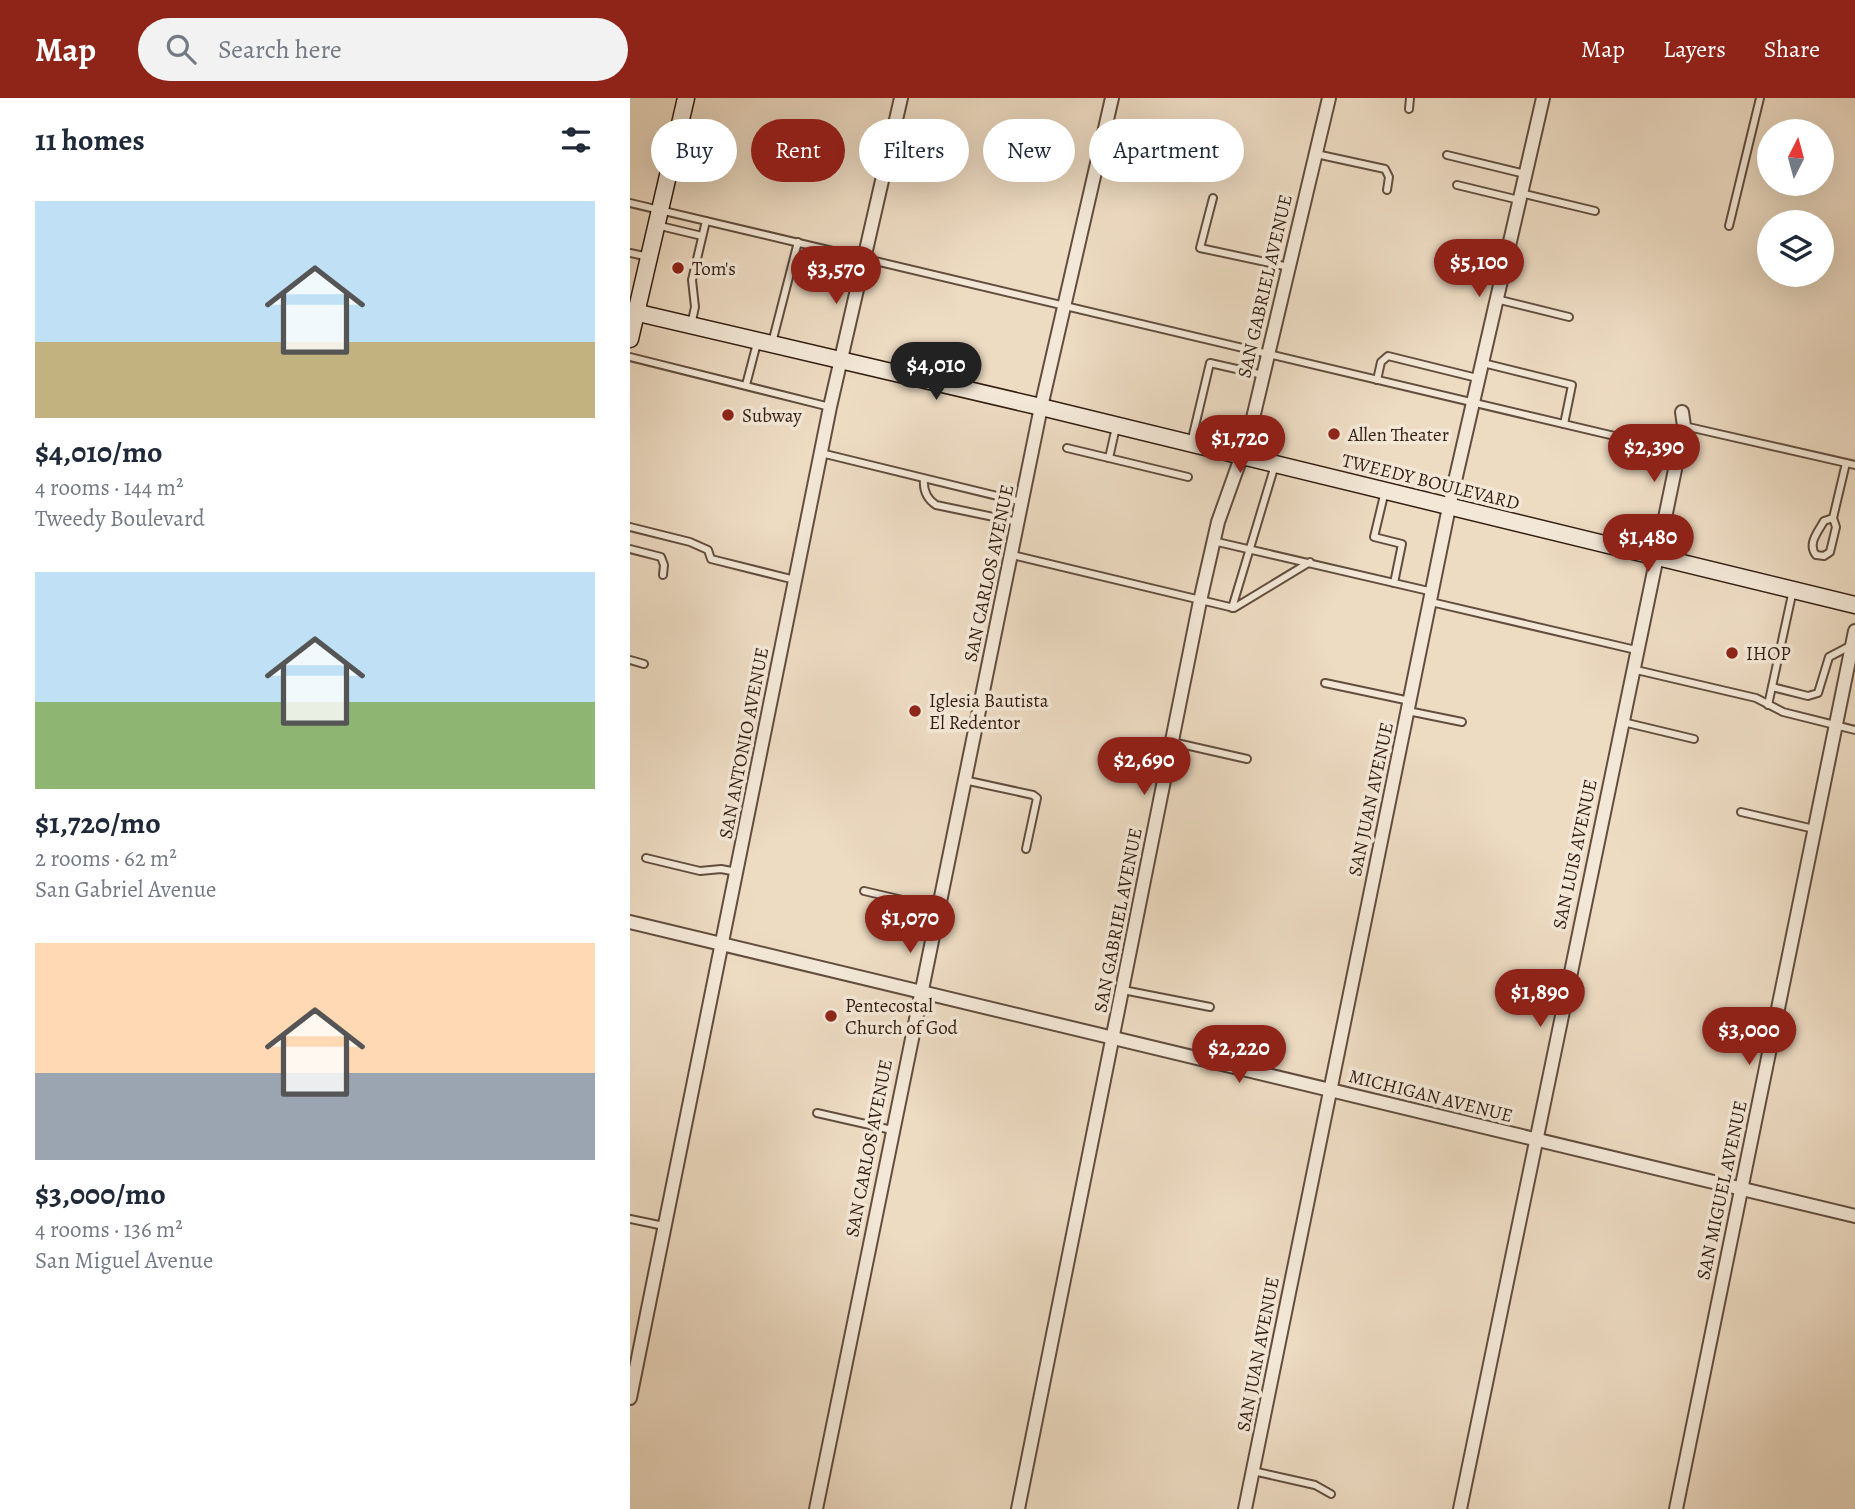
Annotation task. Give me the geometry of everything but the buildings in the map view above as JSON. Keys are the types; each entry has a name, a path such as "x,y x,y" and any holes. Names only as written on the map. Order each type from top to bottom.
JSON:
{"main road":[{"path":"630,339 633,312 649,257 686,98"},
{"name":"TWEEDY BOULEVARD","path":"633,312 1041,407 1855,605"}],"street":[{"name":"SAN ANTONIO AVENUE","path":"630,1398 830,407 901,98"},
{"name":"SAN CARLOS AVENUE","path":"816,1509 919,992 1041,407 1112,98"},
{"name":"SAN GABRIEL AVENUE","path":"1018,1509 1213,541 1249,435 1329,98"},
{"name":"SAN JUAN AVENUE","path":"1245,1509 1449,507 1543,98"},
{"name":"SAN LUIS AVENUE","path":"1460,1509 1683,419"},
{"name":"SAN MIGUEL AVENUE","path":"1676,1509 1855,631"},
{"name":"MICHIGAN AVENUE","path":"630,922 1855,1216"}],"lane":[{"path":"1409,109 1410,98"},
{"path":"1729,226 1760,98"},
{"path":"1316,154 1385,169 1389,177 1387,190"},
{"path":"1447,155 1525,174"},
{"path":"1457,185 1595,211"},
{"path":"1213,198 1200,248 1289,267"},
{"path":"630,203 702,236"},
{"path":"658,218 706,221 1678,451"},
{"path":"691,325 695,307 692,280 706,221"},
{"path":"746,385 764,343 797,242"},
{"path":"630,253 649,257"},
{"path":"1496,299 1569,317"},
{"path":"1377,380 1381,362 1388,356 1477,378"},
{"path":"630,357 830,407"},
{"path":"1191,444 1210,363 1263,376"},
{"path":"1481,363 1572,385 1563,424"},
{"path":"1683,419 1855,466"},
{"path":"1109,458 1116,427"},
{"path":"1067,448 1188,477"},
{"path":"821,453 1022,502"},
{"path":"1833,518 1824,521 1812,543 1812,551 1816,555 1824,556 1830,552 1836,527 1833,518 1846,463"},
{"path":"1232,607 1275,465"},
{"path":"924,479 929,500 936,505 1018,522"},
{"path":"1385,491 1374,537 1402,544 1394,583"},
{"path":"630,527 690,542 708,550 711,559 796,580"},
{"path":"1213,541 1394,583 1432,597 1636,650"},
{"path":"630,549 661,557 663,575"},
{"path":"1012,555 1232,607 1310,562"},
{"path":"1768,705 1793,590"},
{"path":"1772,687 1808,696 1818,693 1829,657 1852,645"},
{"path":"630,660 644,664"},
{"path":"1632,669 1756,698 1783,712 1855,730"},
{"path":"1325,683 1462,722"},
{"path":"1622,721 1694,739"},
{"path":"1172,742 1247,759"},
{"path":"964,780 1037,798 1026,849"},
{"path":"1741,812 1815,829"},
{"path":"646,858 699,871 721,869 737,873"},
{"path":"864,891 937,908"},
{"path":"1123,990 1210,1007"},
{"path":"817,1112 892,1130"},
{"path":"630,1219 664,1226"},
{"path":"1253,1471 1315,1485 1331,1494"}],"place":[{"name":"Tom's","path":"678,268"},
{"name":"Subway","path":"728,415"},
{"name":"Allen Theater","path":"1334,434"},
{"name":"IHOP","path":"1732,653"},
{"name":"Iglesia Bautista El Redentor","path":"915,711"},
{"name":"Pentecostal Church of God","path":"831,1016"}]}
